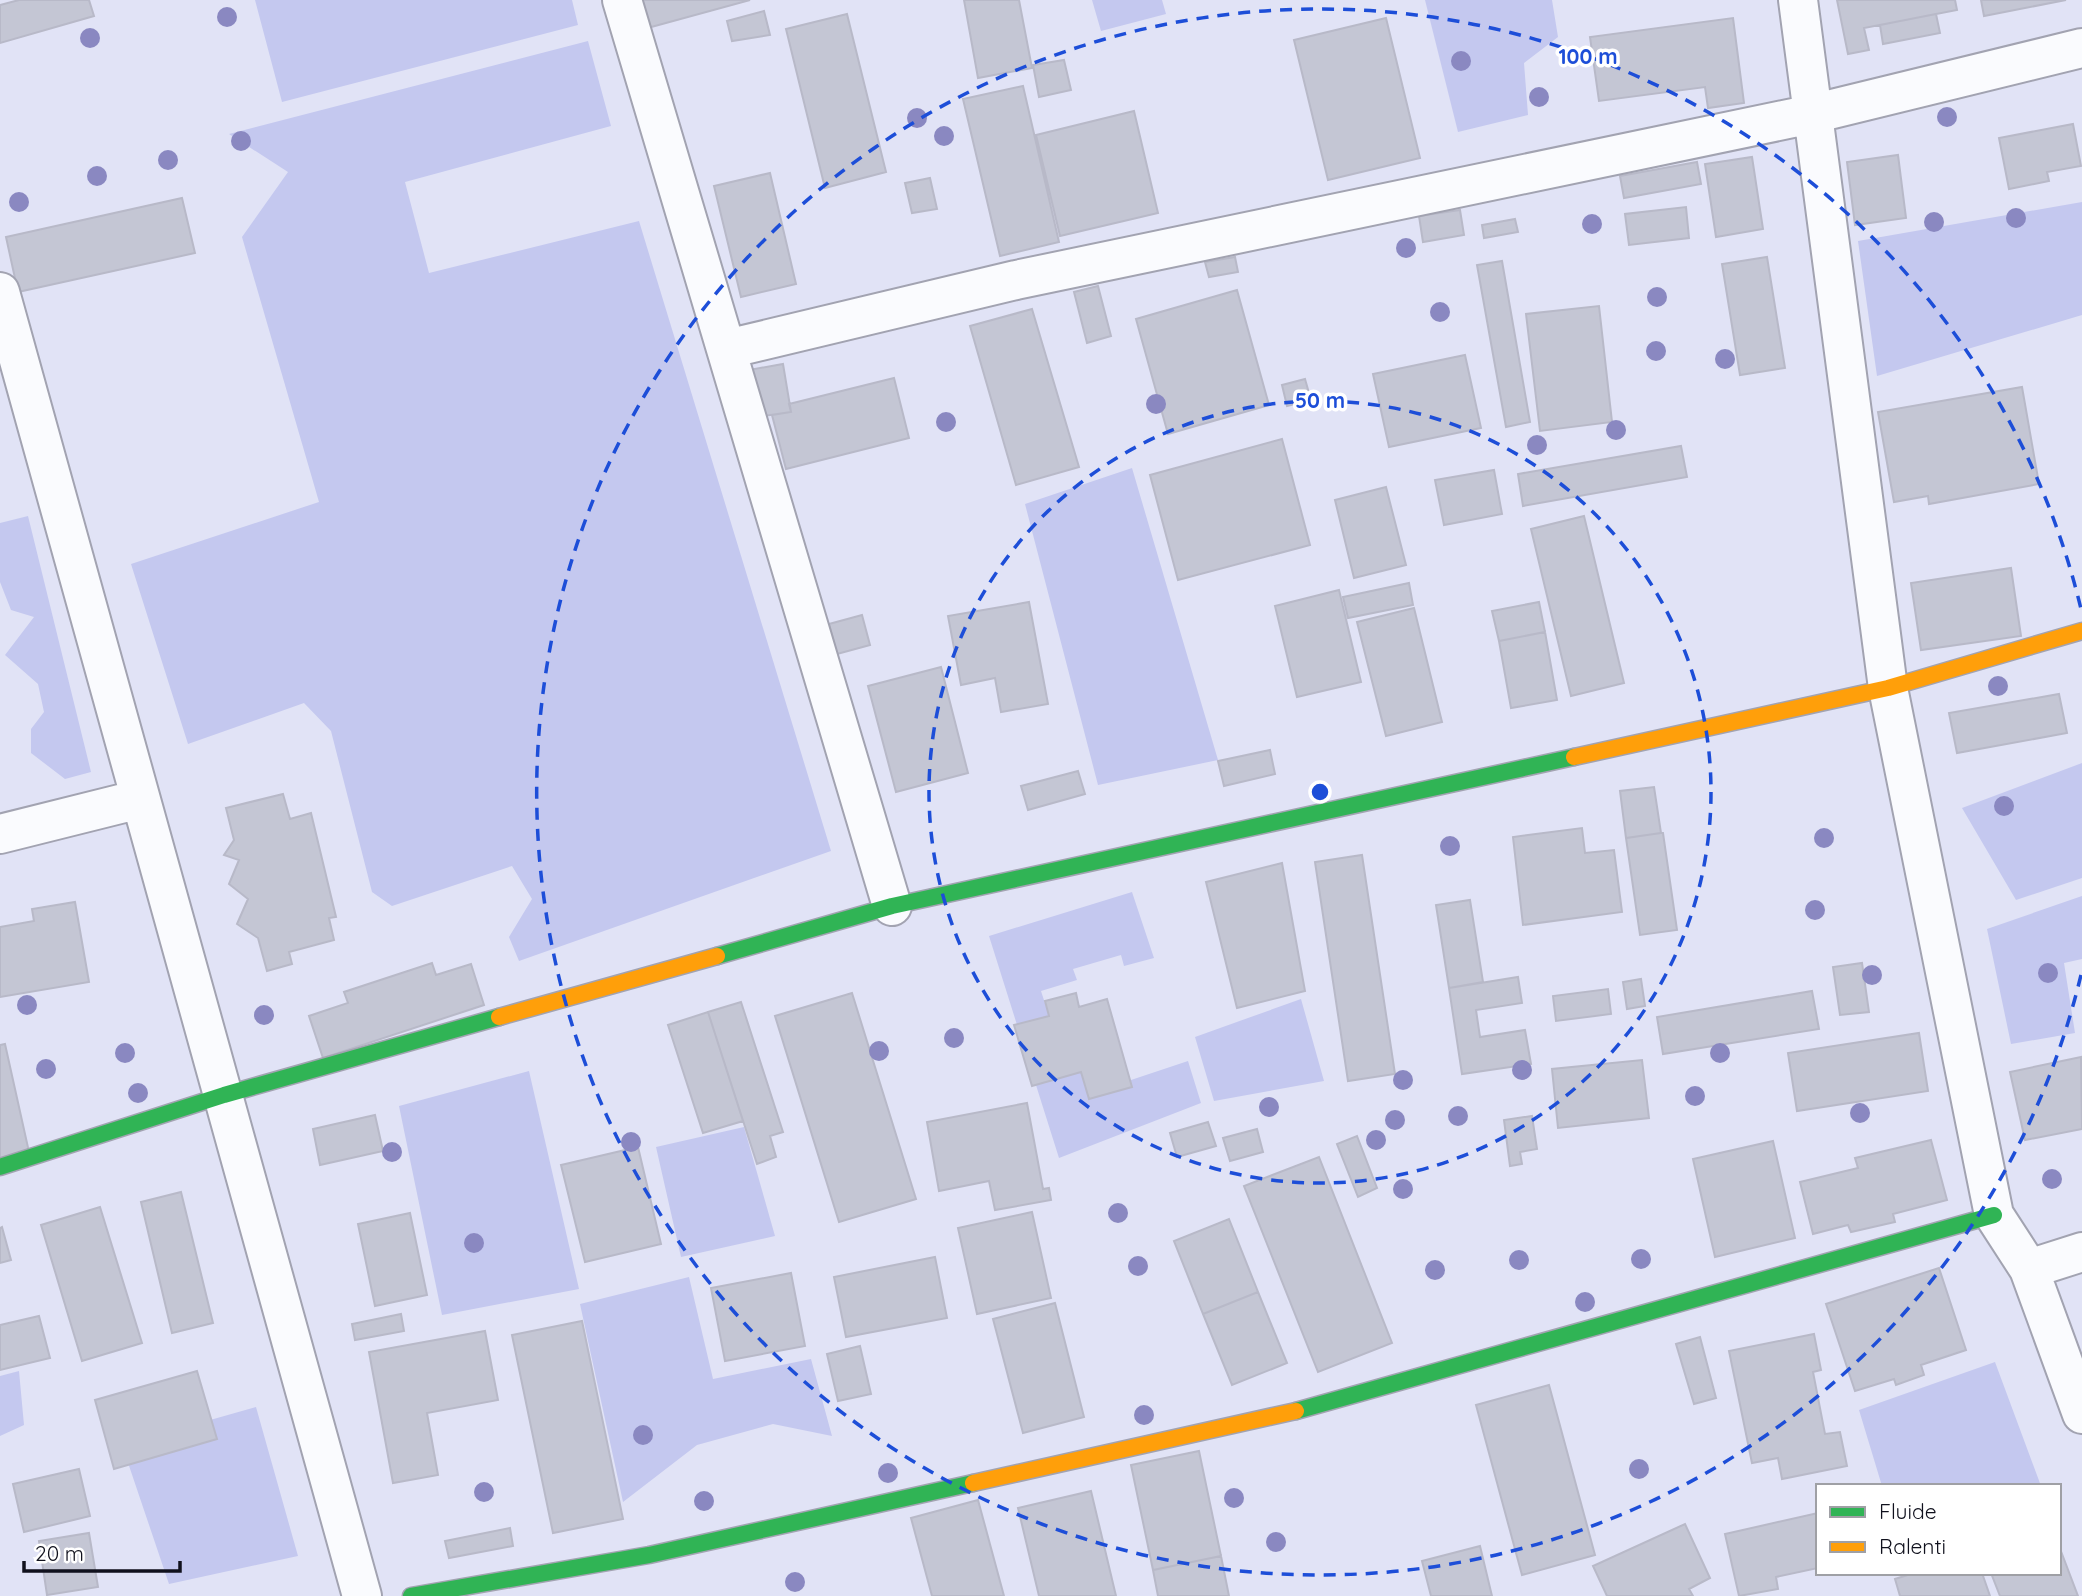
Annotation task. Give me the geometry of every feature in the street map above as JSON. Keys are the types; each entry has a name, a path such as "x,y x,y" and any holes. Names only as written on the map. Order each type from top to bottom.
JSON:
{"street":[{"path":"622,0 892,906"},
{"path":"1798,0 1888,688 1994,1215 2029,1269 2082,1414"},
{"path":"727,349 1016,280 1812,114 2082,48"},
{"path":"0,292 362,1596"},
{"path":"0,1167 224,1095 892,906 1888,688 2082,631"},
{"path":"0,834 140,799"},
{"path":"411,1596 649,1555 1324,1405 1994,1215"},
{"path":"2029,1269 2082,1252"}],"shaded area":[{"path":"255,0 572,0 578,25 282,102"},
{"path":"1092,0 1162,0 1166,14 1101,31"},
{"path":"1425,0 1552,0 1558,37 1524,63 1528,115 1458,132"},
{"path":"588,41 611,126 405,182 429,273 639,221 831,851 519,961 509,937 532,899 512,866 392,906 372,892 331,731 304,703 188,744 131,564 319,502 242,237 288,172 229,134"},
{"path":"2082,202 2082,315 1877,376 1858,241"},
{"path":"1132,468 1218,760 1098,785 1025,504"},
{"path":"28,516 91,772 65,779 31,753 31,729 44,712 38,684 5,655 34,617 11,610 0,582 0,523"},
{"path":"2082,763 2082,878 2016,900 1962,808"},
{"path":"1132,892 1154,958 1124,966 1121,955 1073,969 1077,980 1041,991 1067,1071 1116,1056 1125,1082 1188,1061 1201,1103 1059,1158 989,936"},
{"path":"2082,896 2082,959 2064,963 2075,1033 2011,1044 1987,929"},
{"path":"1301,999 1324,1081 1214,1101 1195,1037"},
{"path":"529,1071 579,1289 442,1315 399,1106"},
{"path":"744,1127 775,1236 681,1257 656,1147"},
{"path":"689,1277 713,1379 811,1359 832,1436 773,1424 697,1445 623,1502 580,1304"},
{"path":"1995,1362 2040,1484 1881,1484 1859,1410"},
{"path":"19,1371 24,1425 0,1436 0,1376"},
{"path":"256,1407 298,1556 169,1584 122,1445"}],"building":[{"path":"19,0 89,0 94,16 0,43 0,5"},
{"path":"636,0 750,0 644,29"},
{"path":"964,0 1019,0 1032,68 978,78"},
{"path":"1837,0 1955,0 1957,10 1864,28 1869,50 1848,54"},
{"path":"1981,0 2066,0 1984,16"},
{"path":"764,11 770,35 732,41 727,21"},
{"path":"847,14 886,172 825,188 786,29"},
{"path":"1936,14 1940,33 1883,44 1880,25"},
{"path":"1386,18 1420,158 1328,180 1294,40"},
{"path":"1733,18 1744,103 1708,108 1705,87 1599,101 1590,37"},
{"path":"1064,60 1071,90 1039,97 1033,65"},
{"path":"1023,86 1059,242 1000,256 963,99"},
{"path":"1134,111 1158,213 1060,236 1036,135"},
{"path":"2073,124 2081,166 2047,172 2049,181 2009,189 1999,138"},
{"path":"1898,155 1906,218 1855,225 1847,162"},
{"path":"1752,157 1763,229 1716,237 1705,164"},
{"path":"1697,162 1701,184 1624,198 1620,176"},
{"path":"770,173 796,284 741,297 714,186"},
{"path":"930,178 937,209 912,213 905,183"},
{"path":"182,198 195,253 18,292 6,237"},
{"path":"1686,207 1689,238 1629,245 1625,214"},
{"path":"1460,210 1464,235 1423,242 1419,216"},
{"path":"1515,219 1518,232 1484,238 1482,225"},
{"path":"1235,257 1238,272 1209,277 1205,262"},
{"path":"1767,257 1785,368 1740,375 1722,264"},
{"path":"1502,261 1530,422 1506,427 1477,265"},
{"path":"1098,286 1111,336 1087,343 1074,292"},
{"path":"1237,290 1269,405 1168,434 1136,319"},
{"path":"1599,306 1612,422 1540,431 1526,314"},
{"path":"1032,309 1079,467 1016,485 970,326"},
{"path":"1465,355 1481,428 1389,447 1373,374"},
{"path":"783,364 791,412 756,417 749,370"},
{"path":"894,378 909,438 786,469 772,415 791,412 789,404"},
{"path":"1305,379 1311,400 1287,406 1282,385"},
{"path":"2022,387 2039,484 1929,504 1928,496 1894,502 1878,412"},
{"path":"1282,439 1310,545 1178,580 1150,475"},
{"path":"1681,446 1687,477 1523,506 1518,474"},
{"path":"1494,470 1502,514 1444,525 1435,480"},
{"path":"1386,487 1406,565 1354,578 1335,500"},
{"path":"1584,516 1624,683 1571,696 1531,529"},
{"path":"2011,568 2021,636 1921,650 1911,583"},
{"path":"1409,583 1413,605 1348,618 1343,597"},
{"path":"1339,590 1361,682 1297,697 1275,606"},
{"path":"1029,602 1048,704 1001,712 995,678 961,685 948,616"},
{"path":"1539,602 1545,632 1499,641 1492,611"},
{"path":"1414,608 1442,722 1386,736 1357,622"},
{"path":"862,615 870,645 837,654 829,624"},
{"path":"1545,632 1557,700 1511,708 1499,641"},
{"path":"941,667 968,773 896,792 868,686"},
{"path":"2059,694 2067,733 1957,753 1949,713"},
{"path":"1270,750 1275,774 1224,786 1218,761"},
{"path":"1078,771 1085,794 1028,810 1021,786"},
{"path":"1654,787 1661,833 1626,838 1620,791"},
{"path":"283,794 290,819 311,813 336,917 329,918 334,940 289,952 292,964 267,971 258,938 237,924 248,899 229,884 239,860 224,855 234,840 226,808"},
{"path":"1582,828 1585,853 1614,850 1622,912 1523,925 1513,837"},
{"path":"1663,833 1677,930 1640,935 1626,838"},
{"path":"1362,855 1395,1074 1348,1081 1315,862"},
{"path":"1282,863 1305,991 1237,1008 1206,882"},
{"path":"1470,900 1483,982 1449,988 1436,905"},
{"path":"75,902 89,982 0,997 0,927 34,921 32,909"},
{"path":"432,963 436,975 471,964 484,1005 323,1058 309,1016 348,1003 344,992"},
{"path":"1862,963 1869,1012 1840,1015 1833,967"},
{"path":"1518,977 1522,1003 1476,1010 1480,1037 1525,1030 1531,1064 1462,1074 1449,988"},
{"path":"1641,979 1645,1006 1627,1009 1623,982"},
{"path":"1608,989 1611,1014 1556,1021 1553,996"},
{"path":"1812,991 1819,1029 1663,1054 1657,1017"},
{"path":"852,993 916,1199 839,1222 775,1016"},
{"path":"1076,993 1079,1007 1107,999 1132,1087 1089,1099 1081,1072 1032,1086 1014,1025 1049,1016 1045,1001"},
{"path":"741,1002 783,1132 770,1136 776,1157 757,1164 708,1012"},
{"path":"708,1012 743,1121 703,1133 668,1025"},
{"path":"1919,1033 1928,1091 1797,1111 1788,1053"},
{"path":"5,1044 29,1152 0,1159 0,1045"},
{"path":"2081,1057 2082,1129 2025,1140 2010,1072"},
{"path":"1642,1060 1649,1118 1558,1128 1552,1069"},
{"path":"1027,1103 1043,1189 1049,1188 1051,1200 995,1210 989,1181 939,1191 927,1122"},
{"path":"375,1115 383,1151 320,1165 313,1129"},
{"path":"1532,1116 1537,1149 1520,1152 1522,1164 1510,1166 1504,1120"},
{"path":"1208,1122 1216,1146 1177,1157 1170,1133"},
{"path":"1257,1129 1263,1152 1230,1161 1223,1138"},
{"path":"1357,1136 1377,1188 1358,1197 1337,1144"},
{"path":"1931,1140 1947,1200 1893,1214 1895,1222 1851,1232 1848,1225 1813,1234 1800,1182 1858,1168 1855,1158"},
{"path":"1773,1141 1795,1238 1715,1257 1693,1159"},
{"path":"638,1147 661,1244 585,1262 561,1165"},
{"path":"1319,1157 1392,1343 1318,1372 1244,1186"},
{"path":"181,1192 213,1323 172,1333 141,1202"},
{"path":"100,1207 142,1343 82,1361 41,1225"},
{"path":"1032,1212 1051,1298 977,1314 958,1228"},
{"path":"410,1213 427,1295 375,1306 358,1224"},
{"path":"1229,1219 1258,1292 1203,1314 1174,1241"},
{"path":"2,1227 11,1260 0,1263 0,1228"},
{"path":"935,1257 947,1318 846,1337 834,1277"},
{"path":"1939,1268 1966,1350 1921,1365 1924,1375 1896,1385 1894,1379 1855,1391 1826,1304"},
{"path":"791,1273 805,1346 725,1361 711,1288"},
{"path":"1258,1292 1287,1363 1232,1385 1203,1314"},
{"path":"1055,1303 1084,1417 1023,1433 993,1319"},
{"path":"401,1314 404,1331 355,1340 352,1324"},
{"path":"39,1316 50,1358 0,1370 0,1325"},
{"path":"582,1321 623,1519 553,1533 512,1335"},
{"path":"485,1331 498,1400 427,1413 438,1475 393,1483 369,1352"},
{"path":"1814,1334 1821,1370 1813,1372 1825,1434 1840,1432 1847,1466 1782,1479 1778,1458 1752,1463 1729,1351"},
{"path":"1700,1337 1716,1398 1694,1404 1676,1344"},
{"path":"860,1346 871,1394 838,1401 827,1354"},
{"path":"197,1371 217,1439 114,1469 95,1400"},
{"path":"1549,1385 1595,1555 1522,1575 1476,1405"},
{"path":"1199,1451 1221,1556 1153,1570 1131,1465"},
{"path":"79,1469 90,1516 24,1532 13,1484"},
{"path":"1091,1491 1116,1596 1039,1596 1018,1508"},
{"path":"978,1500 1004,1596 932,1596 911,1518"},
{"path":"1816,1513 1816,1568 1776,1577 1778,1589 1739,1596 1725,1534"},
{"path":"1685,1524 1710,1578 1689,1589 1693,1596 1607,1596 1593,1566"},
{"path":"510,1528 513,1546 449,1558 445,1541"},
{"path":"89,1533 98,1587 47,1595 39,1541"},
{"path":"1480,1546 1492,1596 1431,1596 1422,1561"},
{"path":"2061,1551 2078,1596 2000,1596 1992,1575 2061,1575"},
{"path":"1221,1556 1229,1596 1158,1596 1153,1570"},
{"path":"1908,1575 1983,1575 1990,1596 1900,1596 1895,1579"}],"traffic: fast":[{"path":"717,956 892,906 1574,757"},
{"path":"0,1167 224,1095 499,1017"},
{"path":"1296,1411 1994,1215"},
{"path":"411,1596 649,1555 973,1483"}],"traffic: slow":[{"path":"1574,757 1888,688 2082,631"},
{"path":"499,1017 717,956"},
{"path":"973,1483 1296,1411"}]}
